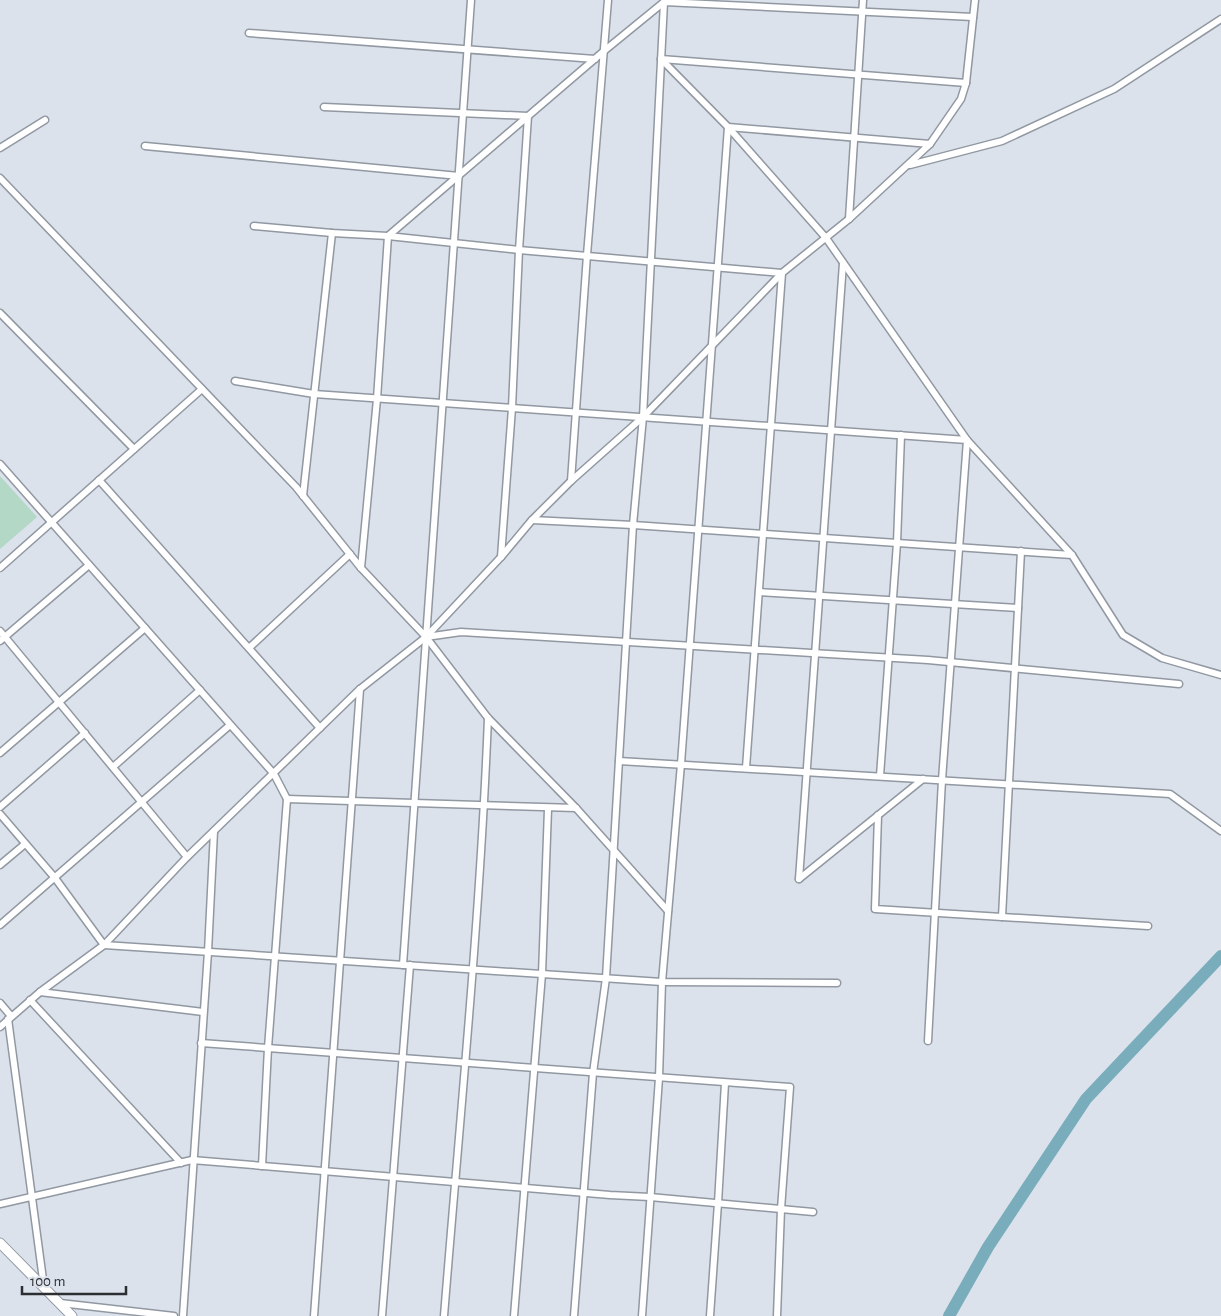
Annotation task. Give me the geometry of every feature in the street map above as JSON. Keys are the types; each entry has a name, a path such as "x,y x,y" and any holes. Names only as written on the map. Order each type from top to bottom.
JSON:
{"street":[{"path":"382,1316 402,1058 414,804 471,0"},
{"path":"571,481 608,0"},
{"path":"849,220 863,0"},
{"path":"0,1027 40,992 104,945 187,857 360,689 426,637 501,557 532,520 571,481 643,417 782,273 849,220 930,144 961,99 966,83 975,0"},
{"path":"574,1316 593,1073 606,978 633,525 643,417 664,2"},
{"path":"361,568 377,398 388,236 664,2 703,2 973,17"},
{"path":"908,166 1002,142 1114,88 1221,19"},
{"path":"249,33 595,59"},
{"path":"661,59 966,83"},
{"path":"661,59 728,127 826,238 967,440 1072,555 1123,635 1162,658 1221,675"},
{"path":"324,107 528,116"},
{"path":"501,557 512,408 519,250 528,116"},
{"path":"0,148 45,120"},
{"path":"728,127 930,144"},
{"path":"642,1316 659,1078 662,982 681,764 728,127"},
{"path":"145,146 459,176"},
{"path":"0,178 303,496 361,568 426,637 488,718 576,808 668,911"},
{"path":"254,226 388,236 454,244 782,273"},
{"path":"303,496 332,233"},
{"path":"843,263 799,879 923,779"},
{"path":"746,768 782,273"},
{"path":"0,313 134,449"},
{"path":"235,381 314,394 967,440"},
{"path":"0,568 202,389"},
{"path":"880,776 897,543 901,435"},
{"path":"928,1040 942,780 967,440"},
{"path":"0,464 274,774 288,799 268,1048 262,1166"},
{"path":"99,480 320,728"},
{"path":"532,520 698,529 1072,555"},
{"path":"1002,917 1021,551"},
{"path":"249,648 350,554"},
{"path":"2,639 89,565"},
{"path":"759,592 1018,608"},
{"path":"0,754 145,628"},
{"path":"0,631 2,639 59,702 187,857"},
{"path":"426,637 461,632 889,658 951,662 1179,684"},
{"path":"314,1316 360,689"},
{"path":"113,767 200,690"},
{"path":"444,1316 473,969 488,718"},
{"path":"0,925 230,725"},
{"path":"0,807 85,733"},
{"path":"619,761 1170,794 1221,831"},
{"path":"288,799 548,809 576,808"},
{"path":"514,1316 542,974 548,809"},
{"path":"0,814 55,878 104,945 662,982 837,983"},
{"path":"878,815 875,909 1148,926"},
{"path":"183,1316 192,1160 208,952 214,831"},
{"path":"0,866 25,844"},
{"path":"40,992 203,1012"},
{"path":"30,1000 182,1162"},
{"path":"0,1003 10,1018 44,1287"},
{"path":"201,1043 790,1087 781,1209 777,1316"},
{"path":"710,1316 724,1083"},
{"path":"0,1204 192,1160 813,1212"},
{"path":"0,1243 72,1316"},
{"path":"60,1303 174,1316"}],"green space":[{"path":"0,476 37,517 0,549"}],"waterway":[{"path":"949,1316 988,1247 1086,1099 1221,956"}]}
